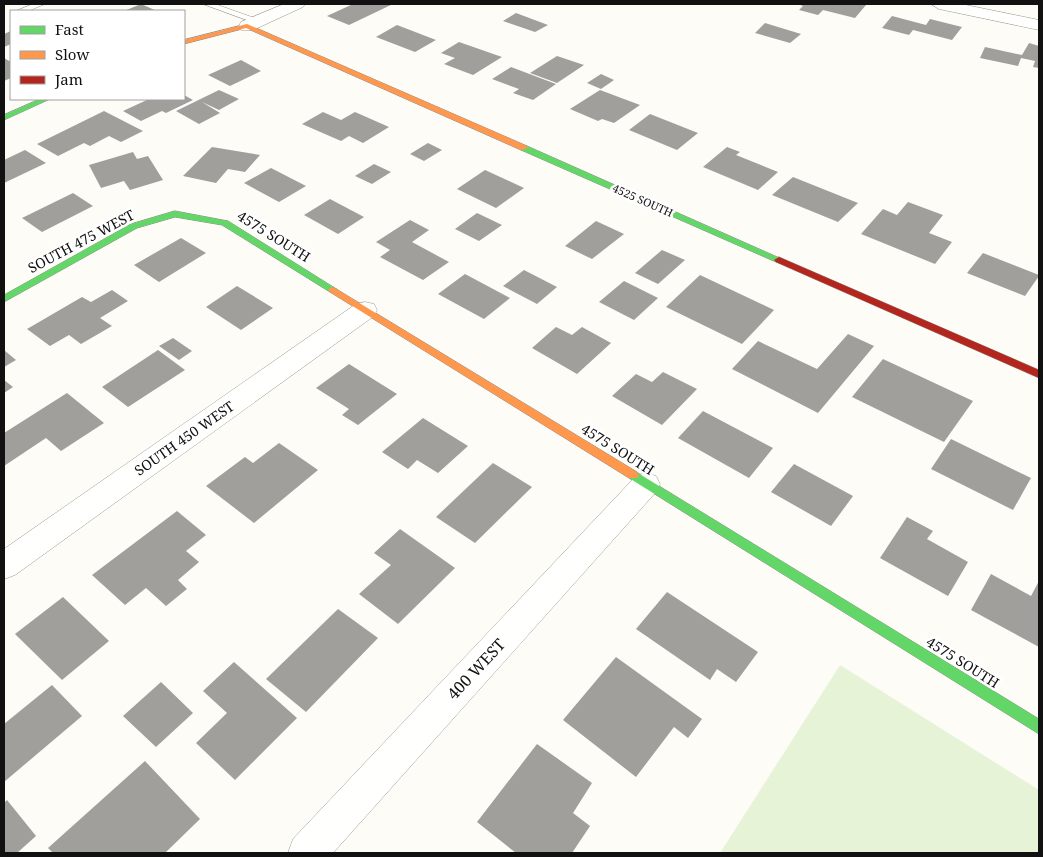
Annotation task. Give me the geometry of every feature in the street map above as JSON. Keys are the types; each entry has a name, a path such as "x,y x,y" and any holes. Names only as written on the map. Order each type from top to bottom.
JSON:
{"street":[{"path":"185,42 253,24 297,4"},
{"path":"939,4 1039,25"},
{"name":"4525 SOUTH","path":"253,24 1039,374"},
{"path":"4,118 44,100"},
{"name":"SOUTH 475 WEST","path":"4,299 134,226 175,214"},
{"name":"4575 SOUTH","path":"175,214 225,224 1039,727"},
{"name":"SOUTH 450 WEST","path":"4,566 365,310"},
{"name":"400 WEST","path":"307,853 646,484"}],"lane":[{"path":"23,10 41,4"},
{"path":"208,4 253,24"}],"green space":[{"path":"840,665 1039,790 1039,853 720,853"}],"building":[{"path":"141,4 155,10 126,10"},
{"path":"353,4 393,4 349,25 327,16"},
{"path":"798,4 866,5 855,18 823,10 818,15 799,10 803,6"},
{"path":"516,13 548,25 535,32 503,21"},
{"path":"892,16 926,25 930,19 962,27 952,40 913,30 909,35 882,28"},
{"path":"765,23 801,34 790,43 755,33"},
{"path":"397,25 436,40 415,52 376,37"},
{"path":"10,31 10,44 4,47 4,34"},
{"path":"459,42 502,57 473,75 444,64 455,58 441,53"},
{"path":"1029,43 1039,46 1039,68 1033,67 1035,61 1021,58 1018,66 980,58 985,47 1022,55"},
{"path":"557,56 584,65 557,83 530,73"},
{"path":"4,58 10,61 10,78 4,81"},
{"path":"241,60 261,71 230,86 208,75"},
{"path":"511,67 556,84 533,100 513,93 519,89 492,79"},
{"path":"601,74 614,80 601,89 587,83"},
{"path":"219,90 239,99 219,110 202,102 220,113 199,124 176,111"},
{"path":"600,90 640,105 614,123 602,119 598,121 570,109"},
{"path":"185,96 193,100 166,113 162,111 141,121 123,111 147,100 185,100"},
{"path":"104,111 143,131 121,142 109,136 90,146 84,143 58,156 37,144"},
{"path":"323,112 341,120 355,112 389,127 363,143 349,136 341,141 302,124"},
{"path":"650,114 698,133 677,150 629,130"},
{"path":"428,143 442,150 424,161 410,154"},
{"path":"212,147 260,155 245,172 228,169 216,183 183,176"},
{"path":"727,147 740,152 736,155 778,172 758,190 703,167"},
{"path":"25,150 46,163 4,183 4,160"},
{"path":"133,152 137,159 148,156 163,180 130,190 124,181 101,188 89,165"},
{"path":"374,164 391,172 372,184 355,176"},
{"path":"271,168 306,186 279,202 244,183"},
{"path":"485,170 524,188 496,208 457,189"},
{"path":"793,177 858,203 838,222 772,195"},
{"path":"73,193 93,206 42,232 22,218"},
{"path":"330,199 364,217 338,234 304,215"},
{"path":"908,202 943,215 929,233 952,242 935,264 861,234 883,209 897,215"},
{"path":"477,213 502,225 479,241 455,229"},
{"path":"410,220 429,230 412,242 449,262 423,280 380,257 390,250 376,242"},
{"path":"596,221 624,234 592,259 565,246"},
{"path":"181,238 206,253 159,282 134,265"},
{"path":"662,250 685,260 658,284 635,273"},
{"path":"983,253 1039,276 1025,296 967,273"},
{"path":"524,270 557,287 537,304 503,286"},
{"path":"465,274 510,298 484,319 438,294"},
{"path":"700,275 774,310 742,344 666,307"},
{"path":"624,281 658,298 634,320 599,302"},
{"path":"237,286 273,308 241,330 206,307"},
{"path":"112,290 128,301 100,318 112,326 81,344 69,335 50,346 27,329 82,297 91,302"},
{"path":"556,327 572,335 582,327 611,343 577,374 532,348"},
{"path":"848,334 874,346 818,413 732,369 758,341 817,369"},
{"path":"173,338 192,351 179,360 159,346"},
{"path":"4,350 16,360 4,367"},
{"path":"158,350 185,370 128,407 102,387"},
{"path":"883,359 973,401 944,442 852,397"},
{"path":"349,364 397,394 358,425 342,415 349,409 316,388"},
{"path":"663,372 697,389 662,425 612,396 636,374 652,382"},
{"path":"4,380 13,387 4,393"},
{"path":"67,393 104,423 61,451 46,438 4,466 4,433"},
{"path":"703,411 773,448 749,478 678,438"},
{"path":"423,418 468,446 438,473 417,460 408,469 382,452"},
{"path":"951,439 1031,478 1013,510 931,469"},
{"path":"279,443 318,470 254,523 206,486 245,457 253,463"},
{"path":"493,463 532,487 475,543 436,517"},
{"path":"794,464 853,496 831,526 771,492"},
{"path":"177,511 206,535 186,551 199,562 178,580 187,589 166,606 146,588 125,605 92,575"},
{"path":"907,517 933,531 927,539 968,562 948,596 880,558"},
{"path":"400,529 455,568 398,624 359,594 391,565 374,553"},
{"path":"991,574 1031,596 1039,581 1039,647 971,610"},
{"path":"667,592 758,652 736,682 717,669 710,680 636,629"},
{"path":"63,597 109,641 62,680 15,634"},
{"path":"338,609 378,638 306,712 266,679"},
{"path":"616,657 702,719 688,738 674,727 636,777 563,720"},
{"path":"234,662 297,718 235,780 196,743 227,713 203,691"},
{"path":"161,682 193,713 156,747 123,716"},
{"path":"52,685 82,716 4,782 4,724"},
{"path":"537,744 592,783 573,813 590,826 572,853 516,853 477,822"},
{"path":"145,761 200,819 165,853 53,853 48,848"},
{"path":"7,800 36,836 17,853 4,853 4,803"}],"traffic: fast":[{"path":"4,118 44,100"},
{"path":"524,148 779,260"},
{"path":"4,299 134,226 175,214 225,223 333,290"},
{"path":"633,475 1039,727"}],"traffic: slow":[{"path":"185,42 247,26 524,148"},
{"path":"333,290 633,475"}],"traffic: jam":[{"path":"779,260 1039,374"}]}
